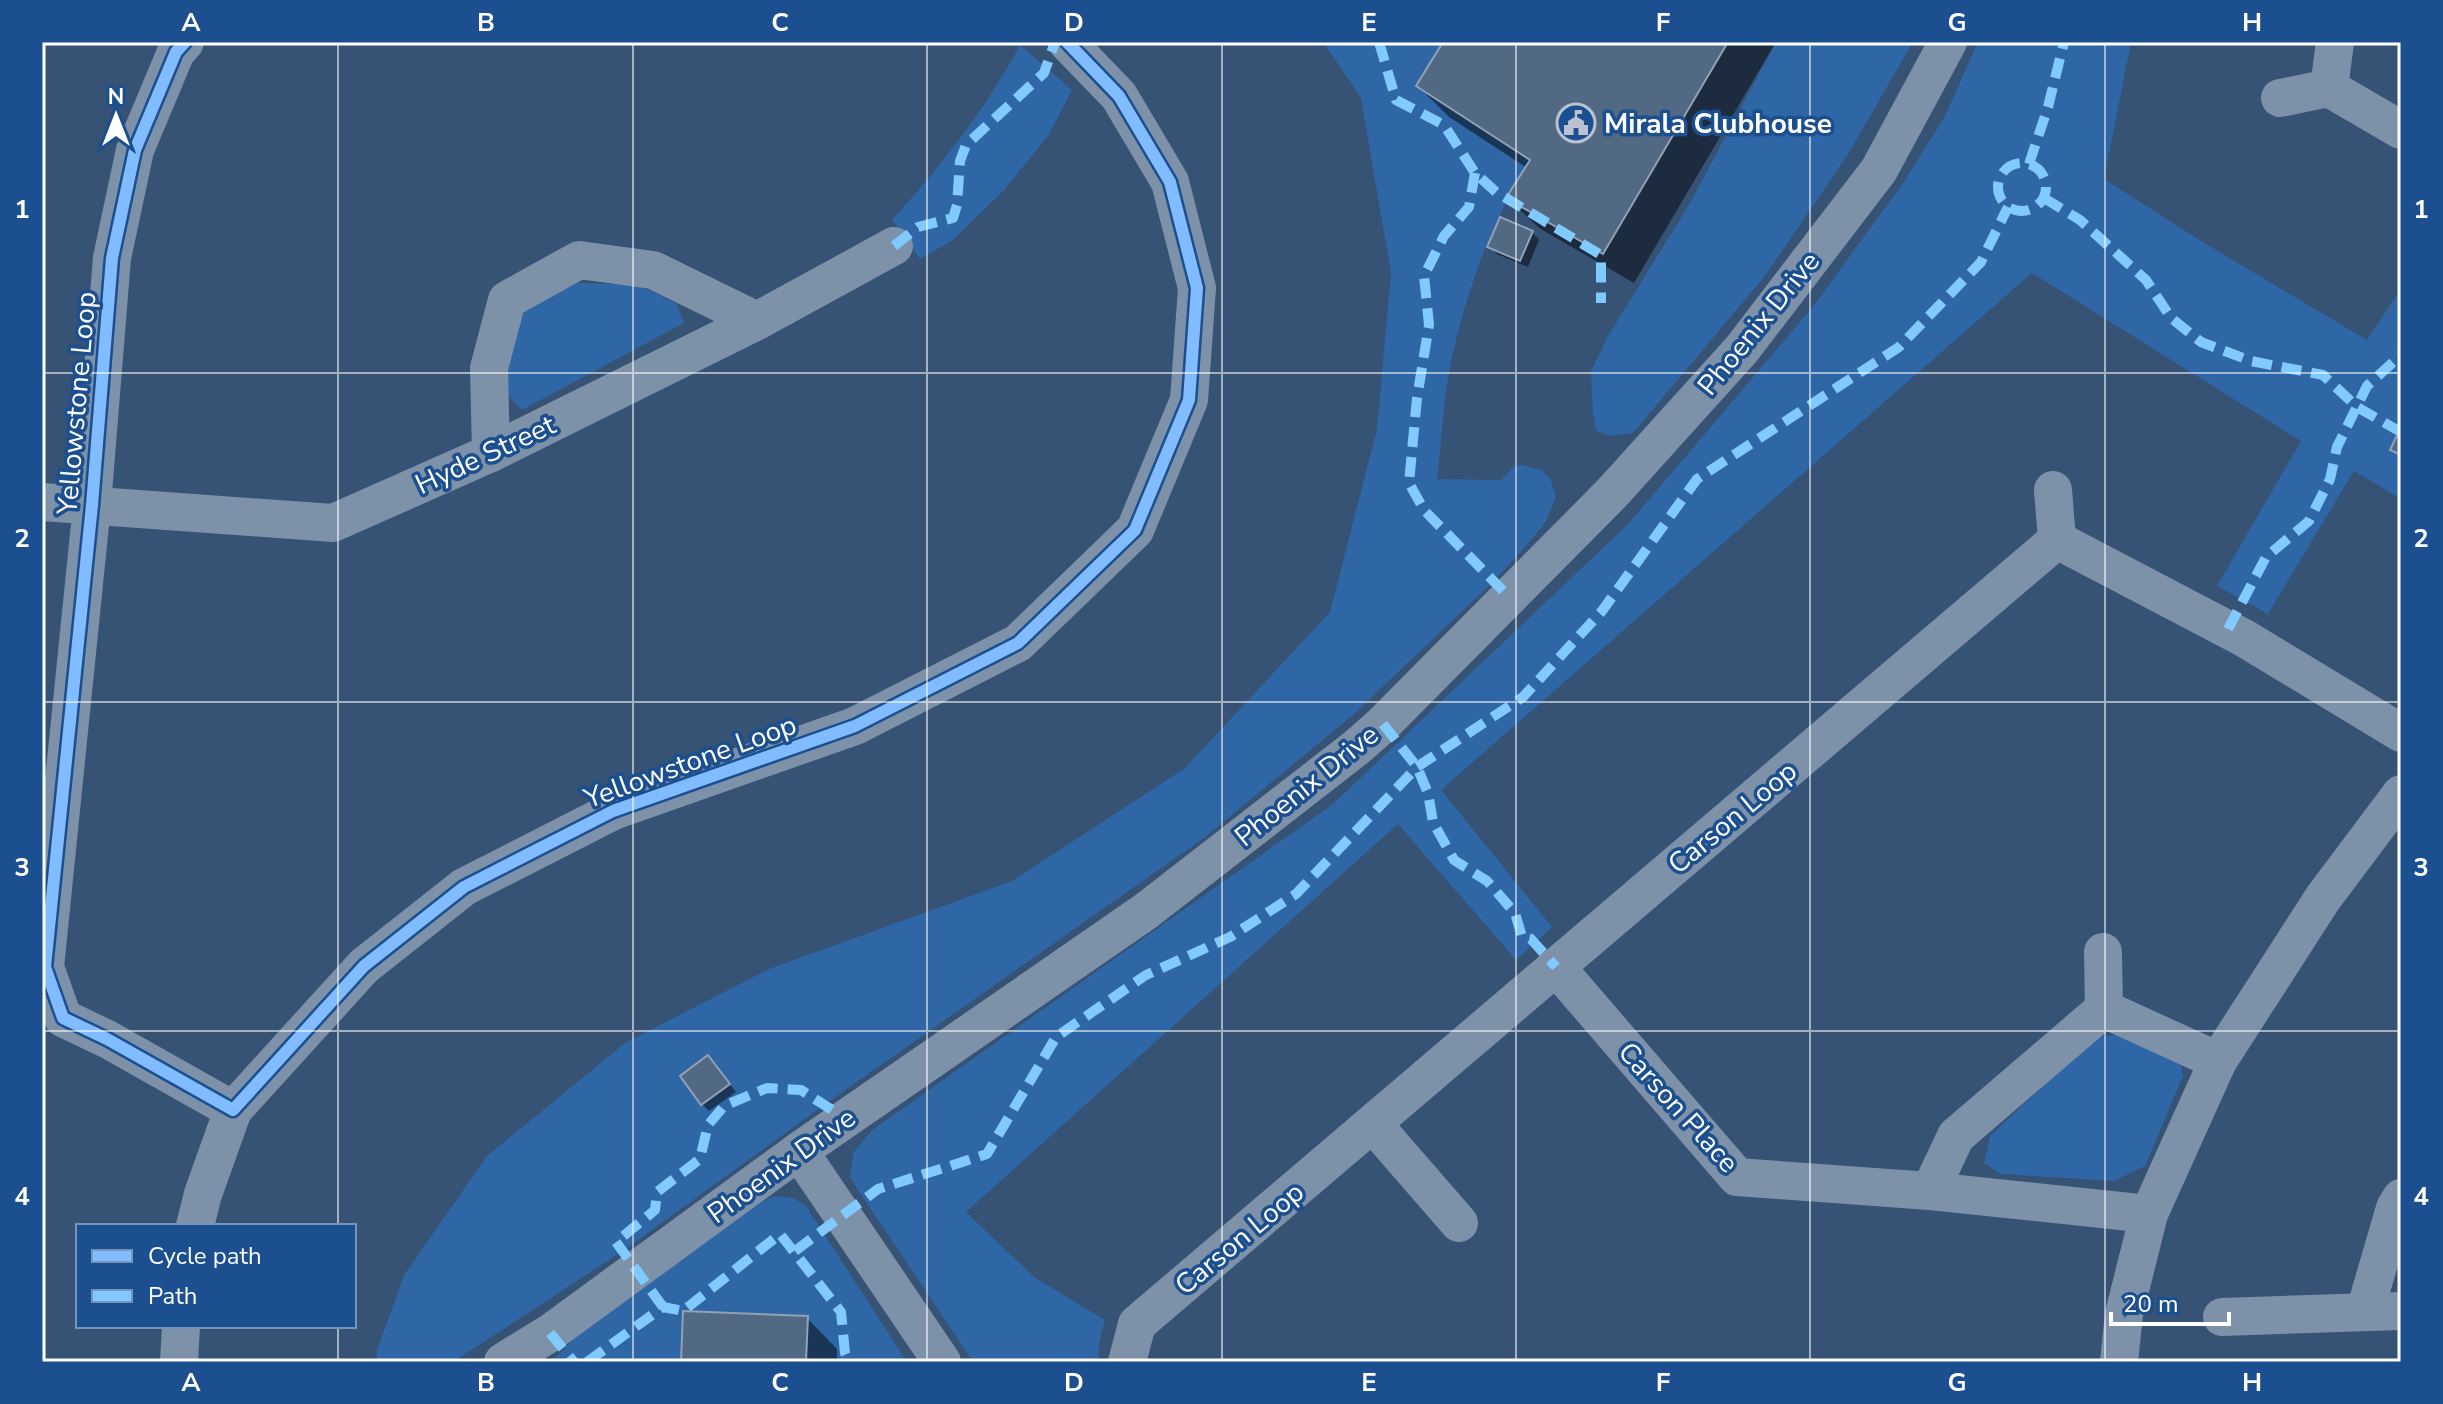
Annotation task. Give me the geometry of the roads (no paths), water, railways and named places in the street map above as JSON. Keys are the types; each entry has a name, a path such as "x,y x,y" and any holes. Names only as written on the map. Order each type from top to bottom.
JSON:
{"street":[{"name":"Yellowstone Loop","path":"185,42 176,52 135,150 112,258 92,505 45,967 52,1027 119,1045 233,1110"},
{"name":"Yellowstone Loop","path":"196,1224 233,1110 364,966 464,887 613,811 855,726 1018,643 1135,530 1189,400 1197,288 1170,182 1119,96 1067,42"},
{"name":"Phoenix Drive","path":"503,1362 550,1333 799,1151 1146,911 1383,724 1612,493 1742,349 1879,170 1948,42"},
{"path":"2329,88 2335,42"},
{"path":"2280,98 2329,88 2401,130"},
{"name":"Hyde Street","path":"42,502 333,523 491,453 757,321 894,246"},
{"path":"491,453 489,368 507,300 579,260 653,270 757,321"},
{"path":"2053,490 2057,540 2244,638 2401,733"},
{"name":"Carson Loop","path":"1127,1362 1137,1324 2057,540"},
{"path":"2119,1362 2124,1314 2149,1214 2218,1061 2323,898 2401,794"},
{"path":"2103,952 2104,1009"},
{"name":"Carson Place","path":"1556,967 1737,1177 1930,1191 2149,1214"},
{"path":"2104,1009 2218,1061"},
{"path":"1930,1191 1956,1136 2104,1009"},
{"path":"1373,1124 1459,1223"},
{"path":"799,1151 942,1362"},
{"path":"2222,1317 2383,1311 2395,1208 2401,1198"},
{"path":"179,1362 181,1328"}],"place":[{"name":"Mirala Clubhouse","path":"1576,123"}]}
